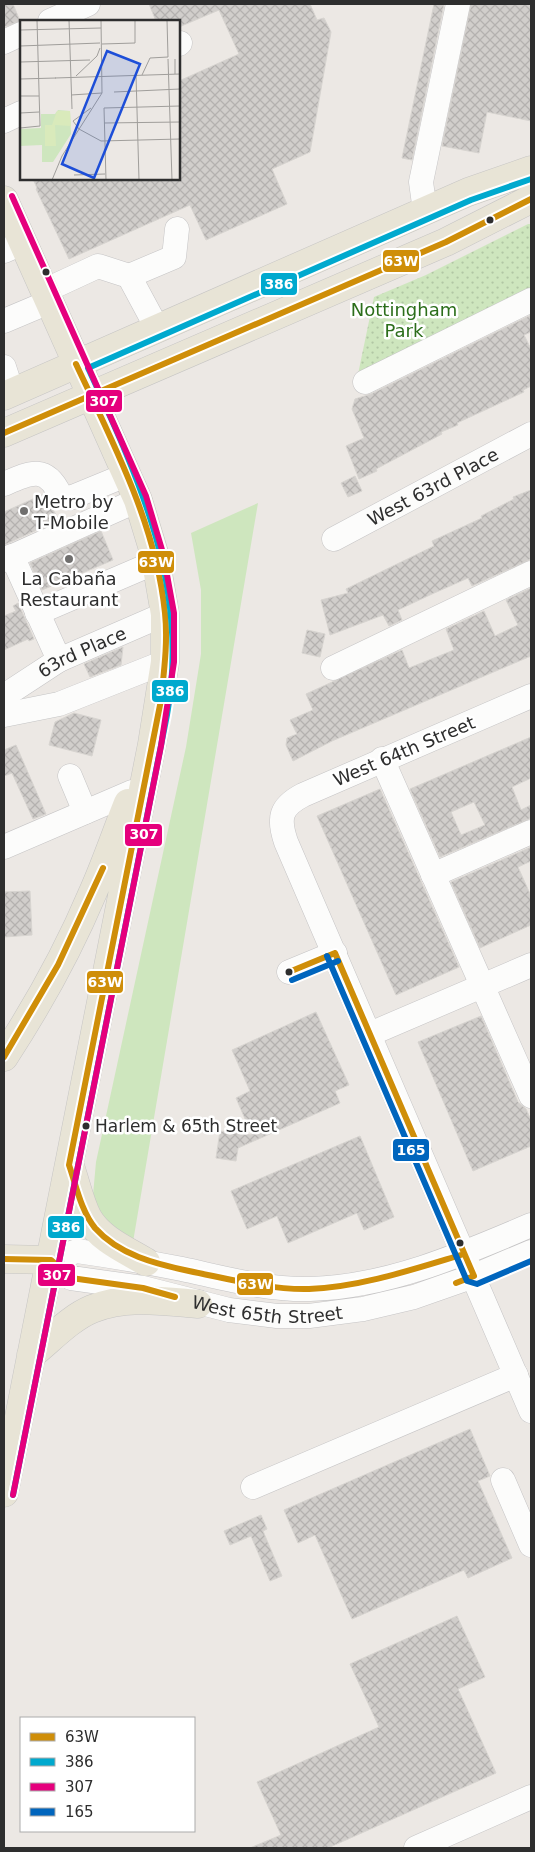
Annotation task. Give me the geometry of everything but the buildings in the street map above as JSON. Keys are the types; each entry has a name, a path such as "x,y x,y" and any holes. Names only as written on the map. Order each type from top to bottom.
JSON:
{"main road":[{"path":"7,385 76,364 468,192 531,170"},
{"path":"4,200 13,247 46,297 138,500 156,562 165,614 165,662 152,744 4,1493"},
{"path":"4,433 446,242 531,200"},
{"path":"4,1057 66,950 93,892 152,744"},
{"path":"70,1165 87,1217 96,1229 112,1242 146,1262"},
{"path":"4,1259 51,1260"},
{"path":"31,1355 91,1309 112,1303 142,1300 198,1304"}],"street":[{"path":"52,20 88,4"},
{"path":"425,211 421,182 458,4"},
{"path":"4,42 20,34"},
{"path":"4,121 20,113"},
{"path":"4,319 98,266 130,276 174,257 177,230"},
{"path":"130,276 157,328"},
{"path":"365,382 531,300"},
{"name":"West 63rd Place","path":"334,539 531,434"},
{"path":"4,484 27,474 36,473 55,483 60,496 70,498 126,475"},
{"path":"59,660 8,558 138,500"},
{"path":"37,613 156,562"},
{"path":"333,668 531,573"},
{"name":"63rd Place","path":"4,696 59,660 165,614"},
{"name":"63rd Place","path":"4,715 59,704 165,662"},
{"name":"West 64th Street","path":"335,953 286,842 280,822 282,814 299,797 531,696"},
{"path":"382,760 531,1096"},
{"path":"70,776 85,812"},
{"path":"4,847 132,792"},
{"path":"433,875 531,832"},
{"path":"289,972 335,953 531,1411"},
{"path":"370,1034 531,965"},
{"name":"West 65th Street","path":"531,1225 464,1254 389,1277 310,1289 250,1284 146,1262 77,1250 51,1260 72,1278 153,1290 198,1304 277,1316 309,1316 393,1302 474,1276 531,1252"},
{"path":"253,1487 516,1375"},
{"path":"503,1480 531,1545"},
{"path":"416,1848 531,1797"}],"green space":[{"name":"Nottingham Park","path":"531,224 531,295 357,379 374,297 426,275"},
{"path":"258,503 133,1242 109,1234 93,1195 96,1162 186,747 201,654 201,590 191,533"}],"transit line":[{"name":"386","path":"13,1495 167,715 172,668 172,623 166,579 156,536 126,452 88,368 471,200 531,179"},
{"name":"307","path":"12,196 146,496 163,553 174,613 174,662 161,746 13,1495"},
{"name":"63W","path":"4,433 446,242 531,199"},
{"name":"63W","path":"76,364 118,454 143,516 160,580 166,635 161,700 69,1165 82,1206 95,1228 105,1237 115,1245 139,1257 176,1268 279,1288 309,1289 348,1285 426,1266 464,1254"},
{"name":"63W","path":"4,1057 58,965 103,868"},
{"name":"63W","path":"335,953 474,1276 456,1283"},
{"name":"63W","path":"289,972 335,953"},
{"name":"165","path":"327,956 467,1281 477,1284 531,1261"},
{"name":"165","path":"292,980 338,961"},
{"name":"63W","path":"4,1259 51,1260 71,1278 143,1288 175,1297"}],"place":[{"name":"Metro by T-Mobile","path":"24,511"},
{"name":"La Cabaña Restaurant","path":"69,559"},
{"name":"Harlem & 65th Street","path":"86,1126"}]}
